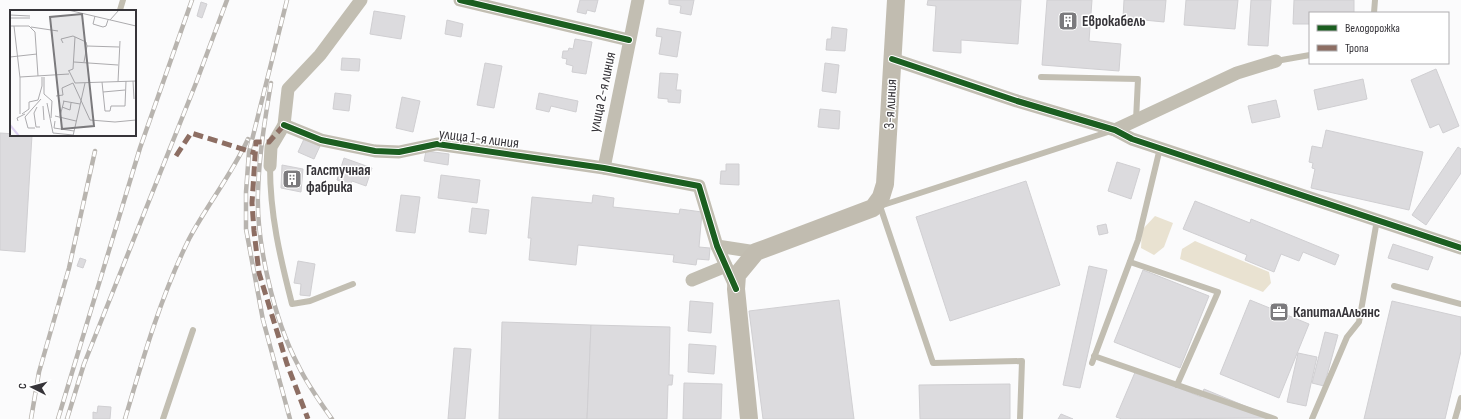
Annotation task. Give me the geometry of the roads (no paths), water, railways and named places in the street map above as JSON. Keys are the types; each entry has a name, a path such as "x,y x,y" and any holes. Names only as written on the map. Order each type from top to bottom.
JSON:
{"street":[{"path":"270,166 271,147 284,125 288,89 320,55 361,0"},
{"path":"460,0 629,40"},
{"name":"улица 2-я линия","path":"604,168 638,0"},
{"name":"3-я линия","path":"877,207 885,184 896,0"},
{"path":"892,59 1017,101 1115,130 1132,139 1461,248"},
{"path":"1115,130 1237,73 1276,61"},
{"name":"улица 1-я линия","path":"284,125 321,140 375,151 399,152 438,144 604,168 699,186 717,246"},
{"path":"717,246 756,252 877,207"},
{"path":"717,246 736,289"},
{"path":"749,419 736,289 737,275 756,252"},
{"path":"692,280 726,266"}],"lane":[{"path":"120,10 123,0"},
{"path":"1374,12 1375,0"},
{"path":"1276,61 1309,54"},
{"path":"1041,77 1138,79 1136,120"},
{"path":"1020,419 1022,361 933,363 877,207 1115,130"},
{"path":"1092,363 1138,240 1160,148"},
{"path":"270,166 270,196 276,243 292,304 310,301 353,284"},
{"path":"1312,419 1347,337 1359,322 1377,220"},
{"path":"1130,262 1218,292 1178,385"},
{"path":"1394,286 1461,304"},
{"path":"163,419 193,330"},
{"path":"1094,356 1275,419"},
{"path":"1455,419 1461,398"}],"railway":[{"path":"58,419 140,148 192,0"},
{"path":"67,419 84,364 196,83 227,0"},
{"path":"287,0 249,152 246,192 246,229 263,320 290,419"},
{"path":"271,83 263,137 258,192 258,212 263,257 274,304 289,347 305,379 332,419"},
{"path":"125,419 153,328 179,261 196,226 235,165 248,139"},
{"path":"31,419 39,372 69,268 95,151"}],"place":[{"name":"Еврокабель","path":"1068,21"},
{"name":"Галстучная фабрика","path":"292,179"},
{"name":"КапиталАльянс","path":"1279,312"}]}
